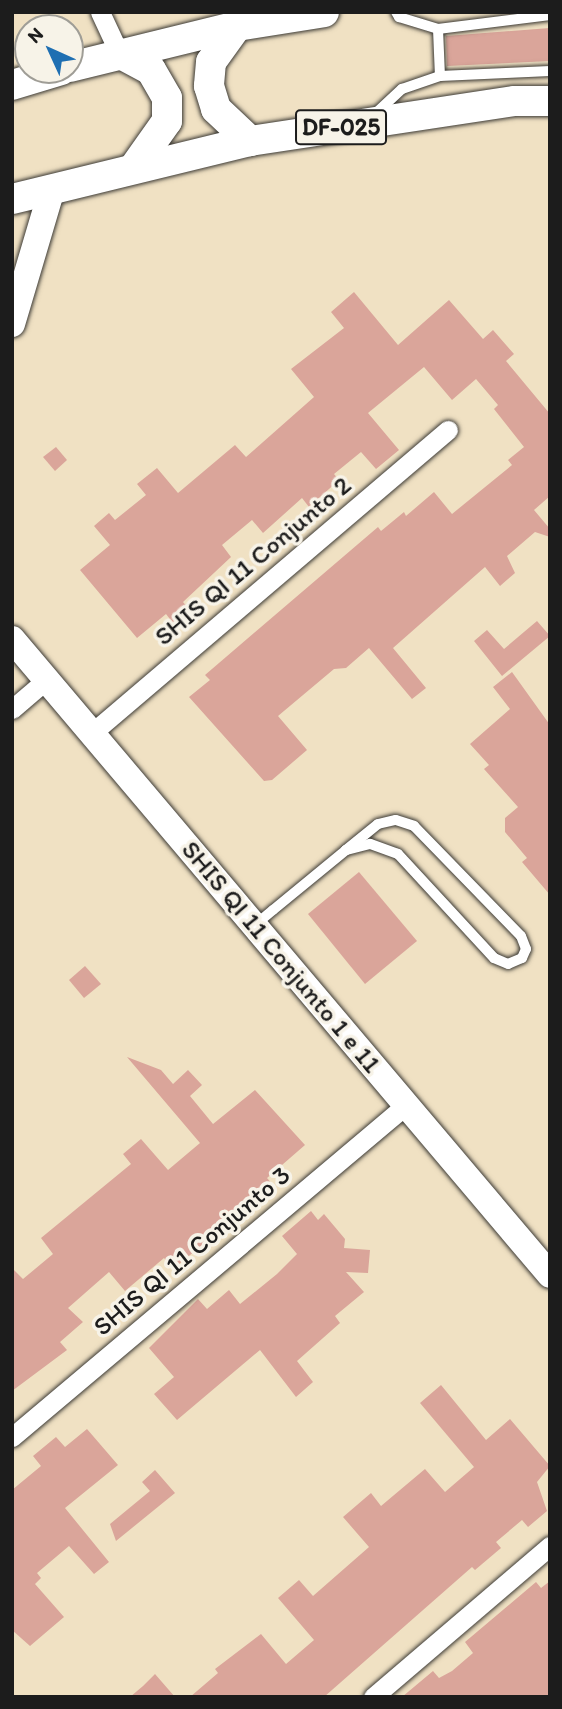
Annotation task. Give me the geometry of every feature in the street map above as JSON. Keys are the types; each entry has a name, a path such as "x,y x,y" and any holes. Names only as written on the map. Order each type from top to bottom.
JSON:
{"main road":[{"path":"84,63 237,26 324,12"},
{"path":"237,26 211,62 209,86 216,109 250,141"},
{"path":"119,53 151,70 167,98 167,121 135,166"},
{"name":"DF-025","path":"12,199 135,166 250,141 364,123 550,101"}],"street":[{"path":"100,12 119,53"},
{"path":"12,324 52,189"},
{"path":"12,256 25,280"},
{"name":"SHIS QI 11 Conjunto 2","path":"93,732 448,430"},
{"name":"SHIS QI 11 Conjunto 1 e 11","path":"12,639 550,1275"},
{"path":"12,709 46,680"},
{"name":"SHIS QI 11 Conjunto 3","path":"12,1437 406,1105"},
{"path":"373,1697 550,1546"}],"lane":[{"path":"396,12 399,17 438,29 550,15"},
{"path":"438,29 439,76"},
{"path":"364,123 402,89 439,76 550,71"},
{"path":"255,925 346,850 378,824 396,820 414,826 522,936 526,949 522,958 508,964 494,958 398,854 370,844 346,850"}],"building":[{"path":"550,28 550,61 447,66 446,36"},
{"path":"354,292 398,345 449,300 483,339 493,330 514,354 506,361 550,414 550,496 534,510 550,529 550,537 535,532 507,556 515,573 500,586 485,567 393,648 426,688 412,699 369,648 346,668 334,669 278,716 307,750 272,780 264,781 189,697 210,680 205,675 378,527 381,531 404,512 406,516 434,492 452,514 512,465 508,460 524,447 494,409 498,405 476,379 452,400 424,367 368,413 399,450 376,469 361,452 334,474 339,480 309,507 302,498 263,533 252,520 222,545 231,557 183,602 189,609 173,623 166,614 137,638 80,570 110,545 94,526 109,513 115,520 146,495 137,484 157,468 178,493 235,445 246,457 314,397 291,369 344,328 331,312"},
{"path":"56,447 67,460 55,471 43,457"},
{"path":"537,621 550,636 502,676 474,641 487,630 504,649"},
{"path":"512,672 550,725 550,895 522,862 527,858 505,832 505,818 518,807 484,769 489,765 470,744 510,709 493,687"},
{"path":"359,872 417,941 365,984 308,914"},
{"path":"85,966 101,984 84,998 69,980"},
{"path":"127,1057 161,1070 173,1084 188,1070 202,1085 190,1096 213,1124 255,1090 305,1145 267,1178 274,1186 173,1269 164,1258 125,1291 109,1272 68,1308 83,1322 60,1342 67,1350 12,1391 12,1268 23,1279 53,1254 41,1238 131,1164 123,1154 141,1139 168,1170 200,1143"},
{"path":"311,1211 318,1220 324,1214 345,1239 344,1248 370,1250 368,1273 346,1272 364,1292 335,1316 340,1323 297,1361 313,1382 296,1397 260,1350 177,1420 154,1394 174,1377 149,1348 198,1299 207,1309 229,1290 240,1304 277,1274 297,1254 282,1236"},
{"path":"441,1385 486,1440 510,1419 550,1466 537,1482 547,1511 528,1527 522,1520 496,1542 501,1548 475,1570 472,1567 324,1697 190,1697 218,1673 215,1669 261,1634 286,1664 314,1640 278,1598 299,1580 313,1596 369,1547 343,1517 371,1493 381,1506 425,1469 445,1492 474,1467 420,1403"},
{"path":"87,1429 118,1465 65,1508 109,1562 94,1574 69,1546 37,1573 41,1578 35,1584 64,1617 30,1646 12,1630 12,1490 41,1466 33,1456 56,1437 65,1447"},
{"path":"155,1470 175,1493 116,1541 110,1524 150,1491 142,1482"},
{"path":"550,1581 550,1697 402,1697 433,1671 439,1678 452,1671 473,1653 465,1642 536,1582 541,1588"},
{"path":"155,1674 175,1697 130,1697 143,1686"}]}
